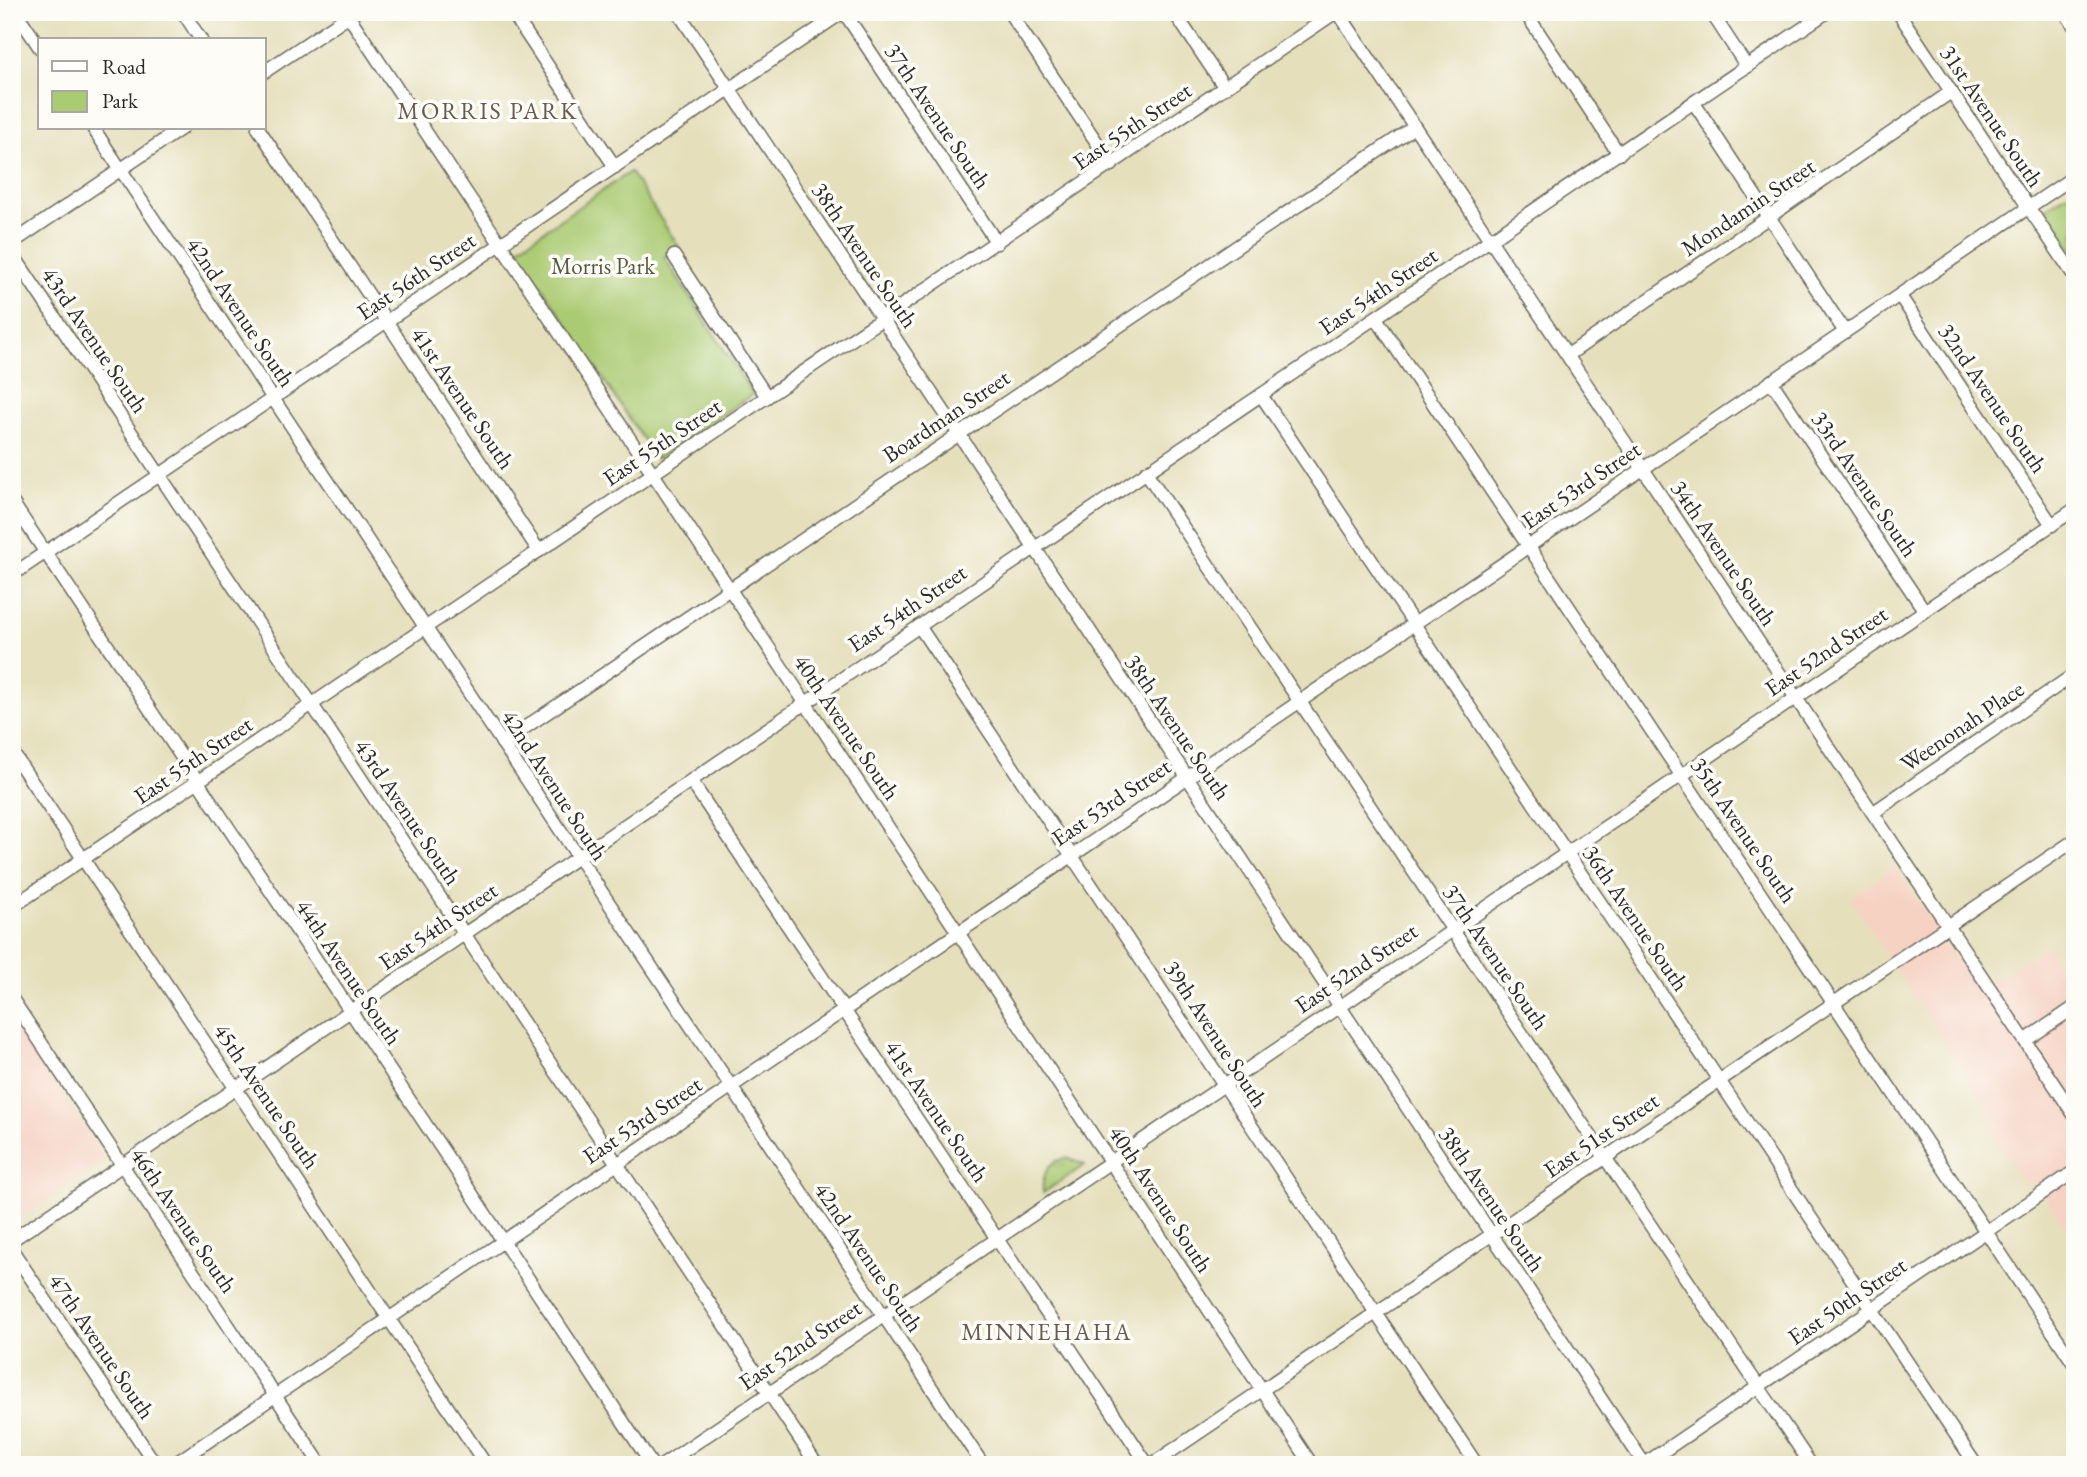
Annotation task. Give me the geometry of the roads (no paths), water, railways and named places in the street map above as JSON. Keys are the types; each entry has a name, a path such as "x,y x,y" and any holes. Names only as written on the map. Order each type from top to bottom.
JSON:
{"street":[{"path":"16,12 38,45"},
{"path":"183,12 200,38"},
{"path":"512,12 615,167"},
{"name":"38th Avenue South","path":"678,12 1644,1464"},
{"name":"East 56th Street","path":"12,575 844,12"},
{"name":"37th Avenue South","path":"844,12 997,243"},
{"path":"1009,12 1112,165"},
{"path":"1174,12 1225,88"},
{"name":"East 55th Street","path":"12,907 1337,12"},
{"name":"34th Avenue South","path":"1337,12 2075,1116"},
{"path":"1525,12 1619,154"},
{"path":"1711,12 1747,66"},
{"name":"East 54th Street","path":"12,1240 1827,12"},
{"name":"31st Avenue South","path":"1898,12 2075,277"},
{"path":"2065,12 2075,27"},
{"path":"266,71 350,14"},
{"name":"40th Avenue South","path":"350,14 1312,1465"},
{"name":"Mondamin Street","path":"1568,355 1951,92"},
{"path":"1694,103 1846,331"},
{"name":"Boardman Street","path":"502,743 1414,127"},
{"name":"42nd Avenue South","path":"94,130 982,1465"},
{"path":"12,243 179,130"},
{"name":"41st Avenue South","path":"259,130 539,551"},
{"name":"East 53rd Street","path":"173,1465 1185,776 2075,176"},
{"name":"43rd Avenue South","path":"12,253 817,1465"},
{"path":"674,256 767,397"},
{"name":"32nd Avenue South","path":"1900,296 2052,524"},
{"name":"35th Avenue South","path":"1376,318 2075,1365"},
{"name":"33rd Avenue South","path":"1771,381 1924,610"},
{"name":"36th Avenue South","path":"1261,395 1976,1465"},
{"name":"37th Avenue South","path":"1146,472 1811,1465"},
{"name":"44th Avenue South","path":"12,502 652,1465"},
{"name":"East 52nd Street","path":"663,1465 1566,851 2075,509"},
{"name":"39th Avenue South","path":"919,626 1478,1465"},
{"name":"Weenonah Place","path":"1874,812 2075,674"},
{"name":"45th Avenue South","path":"12,752 486,1465"},
{"name":"41st Avenue South","path":"691,780 1149,1465"},
{"name":"East 51st Street","path":"1149,1465 2075,840"},
{"name":"46th Avenue South","path":"12,999 321,1465"},
{"path":"2026,1040 2075,1007"},
{"name":"East 50th Street","path":"1644,1464 2075,1171"},
{"name":"47th Avenue South","path":"12,1250 156,1465"}],"district":[{"name":"MORRIS PARK","path":"488,111"},
{"name":"MINNEHAHA","path":"1047,1332"}],"park label":[{"name":"Morris Park","path":"603,266"}]}
